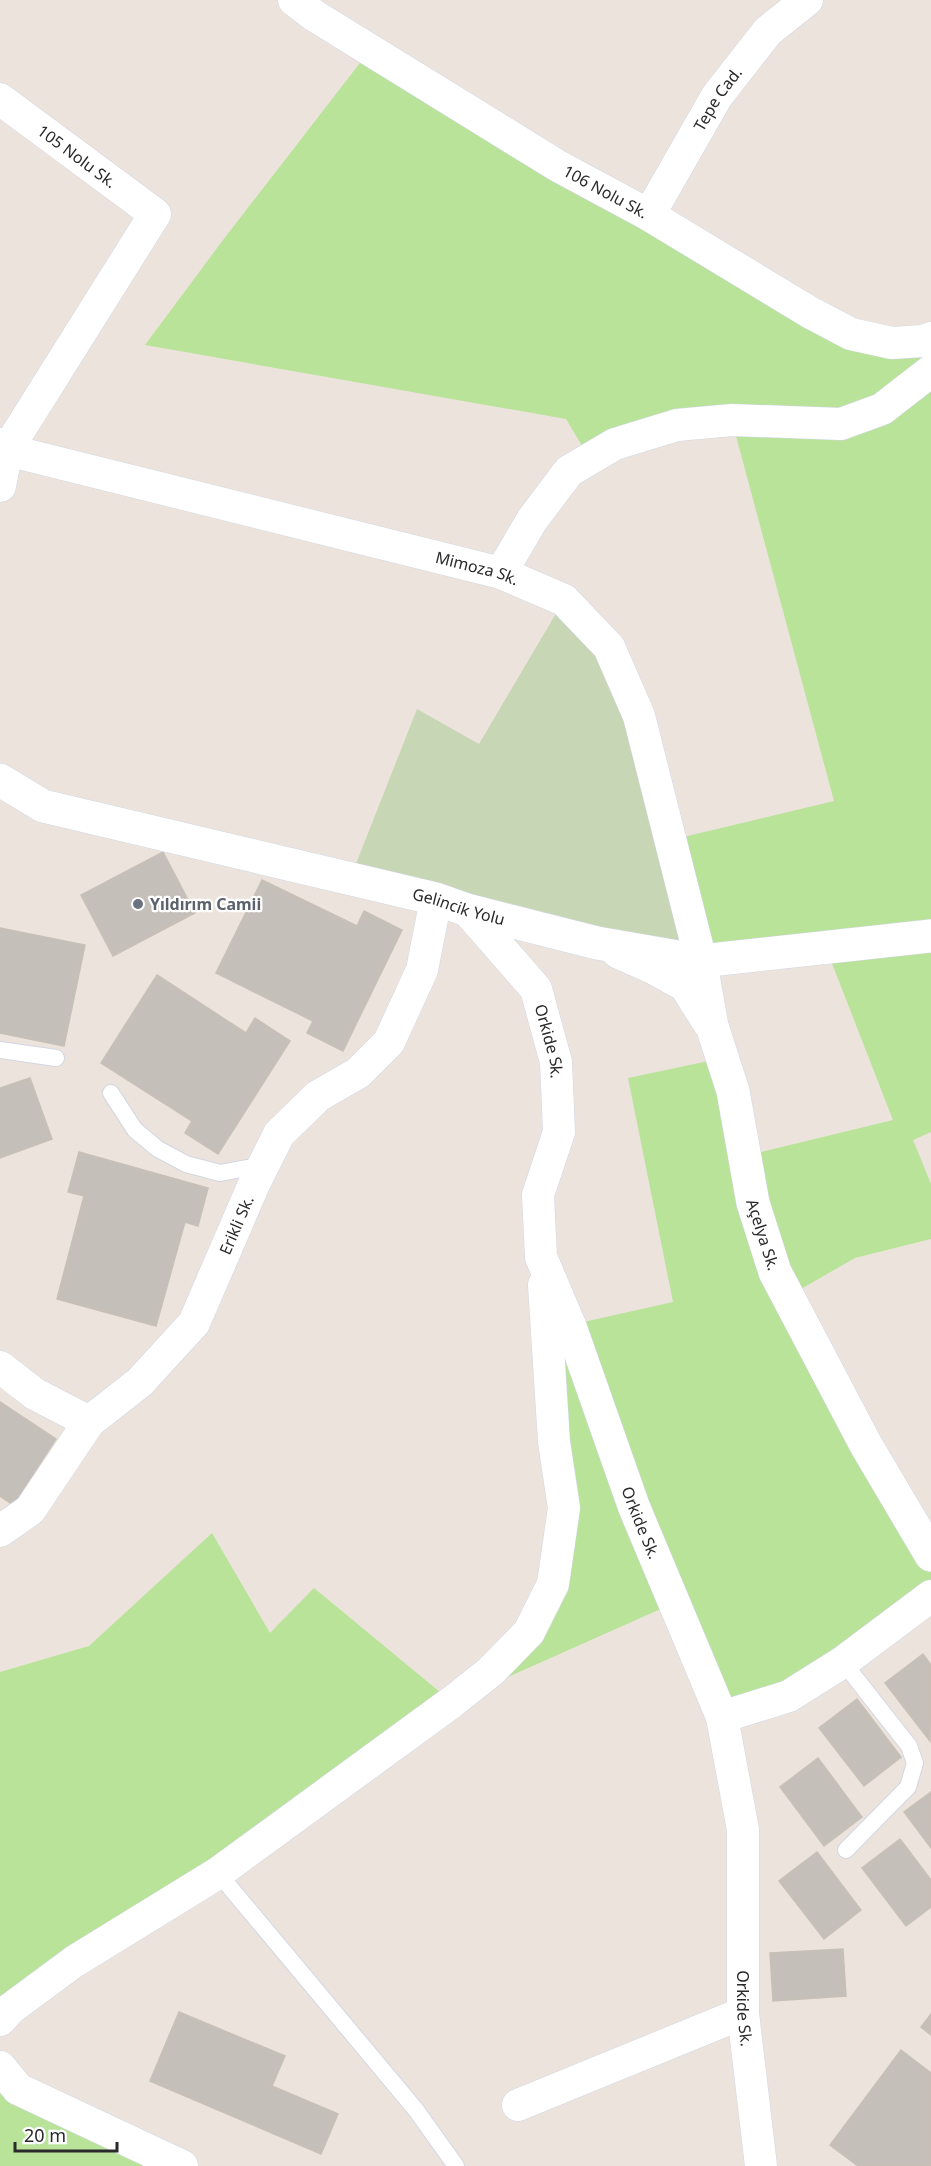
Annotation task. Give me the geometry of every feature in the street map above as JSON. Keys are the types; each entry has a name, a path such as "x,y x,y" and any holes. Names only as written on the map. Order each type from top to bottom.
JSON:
{"main road":[{"name":"Gelincik Yolu","path":"0,780 43,806 436,899 467,910 597,943 701,961 931,936"},
{"name":"Açelya Sk.","path":"597,943 686,985 713,1029 733,1091 753,1203 775,1272 866,1445 931,1555"}],"street":[{"name":"106 Nolu Sk.","path":"294,0 315,16 549,160 851,334 892,343 923,341 931,338"},
{"name":"Tepe Cad.","path":"649,216 717,96 768,31 807,0"},
{"name":"105 Nolu Sk.","path":"0,99 155,214 3,447"},
{"path":"501,573 532,520 569,471 615,444 677,425 732,420 841,424 882,409 931,371"},
{"path":"0,486 3,447"},
{"name":"Mimoza Sk.","path":"3,447 501,573 564,600 609,647 639,716 701,961 713,1029"},
{"name":"Erikli Sk.","path":"0,1531 30,1510 89,1422 140,1382 194,1323 279,1134 318,1096 358,1073 389,1042 422,970 436,899"},
{"name":"Orkide Sk.","path":"467,910 536,989 556,1062 559,1132 538,1195 541,1257 570,1325 634,1507 722,1717 743,1830 743,2013 761,2166"},
{"path":"0,2020 10,2009 75,1961 218,1873 452,1702 490,1671 529,1632 554,1584 564,1508 554,1442 551,1371 541,1257"},
{"path":"0,1368 35,1394 89,1422"},
{"path":"722,1717 789,1696 843,1662 931,1596"},
{"path":"518,2105 743,2013"},
{"path":"0,2067 18,2089 182,2166"}],"lane":[{"path":"0,1050 56,1058"},
{"path":"111,1093 135,1130 158,1149 186,1164 220,1173 264,1165"},
{"path":"843,1662 909,1746 915,1763 908,1788 846,1850"},
{"path":"218,1873 416,2110 456,2166"}],"green space":[{"path":"370,50 811,313 931,338 931,1132 913,1140 931,1184 931,1239 855,1258 787,1297 931,1555 931,1596 722,1717 674,1603 452,1702 553,1584 551,1371 570,1325 673,1302 628,1078 723,1058 745,1156 893,1120 826,948 701,961 671,840 834,801 732,421 590,459 566,419 145,345"},
{"path":"564,600 609,647 701,961 350,879 417,709 479,744"},
{"path":"212,1533 270,1633 314,1588 452,1702 0,2020 0,1672 89,1646"},
{"path":"0,2067 182,2166 0,2166"}],"building":[{"name":"Yıldırım Camii","path":"163,852 195,913 113,956 81,895"},
{"path":"262,880 357,926 364,911 402,930 343,1051 307,1033 313,1021 216,973"},
{"path":"0,928 85,945 64,1046 0,1033"},
{"path":"157,975 246,1033 255,1018 290,1041 218,1154 185,1133 192,1121 101,1063"},
{"path":"30,1078 52,1139 0,1158 0,1088"},
{"path":"79,1152 208,1188 198,1226 185,1222 156,1326 57,1299 84,1196 68,1192"},
{"path":"0,1402 56,1439 13,1505 0,1496"},
{"path":"923,1654 931,1665 930,1741 885,1683"},
{"path":"857,1699 901,1757 864,1786 819,1728"},
{"path":"818,1758 862,1817 824,1846 780,1787"},
{"path":"931,1792 931,1848 904,1812"},
{"path":"900,1839 931,1880 931,1907 906,1926 862,1868"},
{"path":"817,1852 861,1910 824,1939 779,1881"},
{"path":"843,1949 846,1996 773,2001 770,1953"},
{"path":"179,2012 285,2056 272,2086 338,2114 321,2154 150,2081"},
{"path":"931,2014 931,2035 921,2027"},
{"path":"901,2050 931,2073 931,2166 858,2166 830,2145"}],"place":[{"name":"Yıldırım Camii","path":"138,904"}]}
